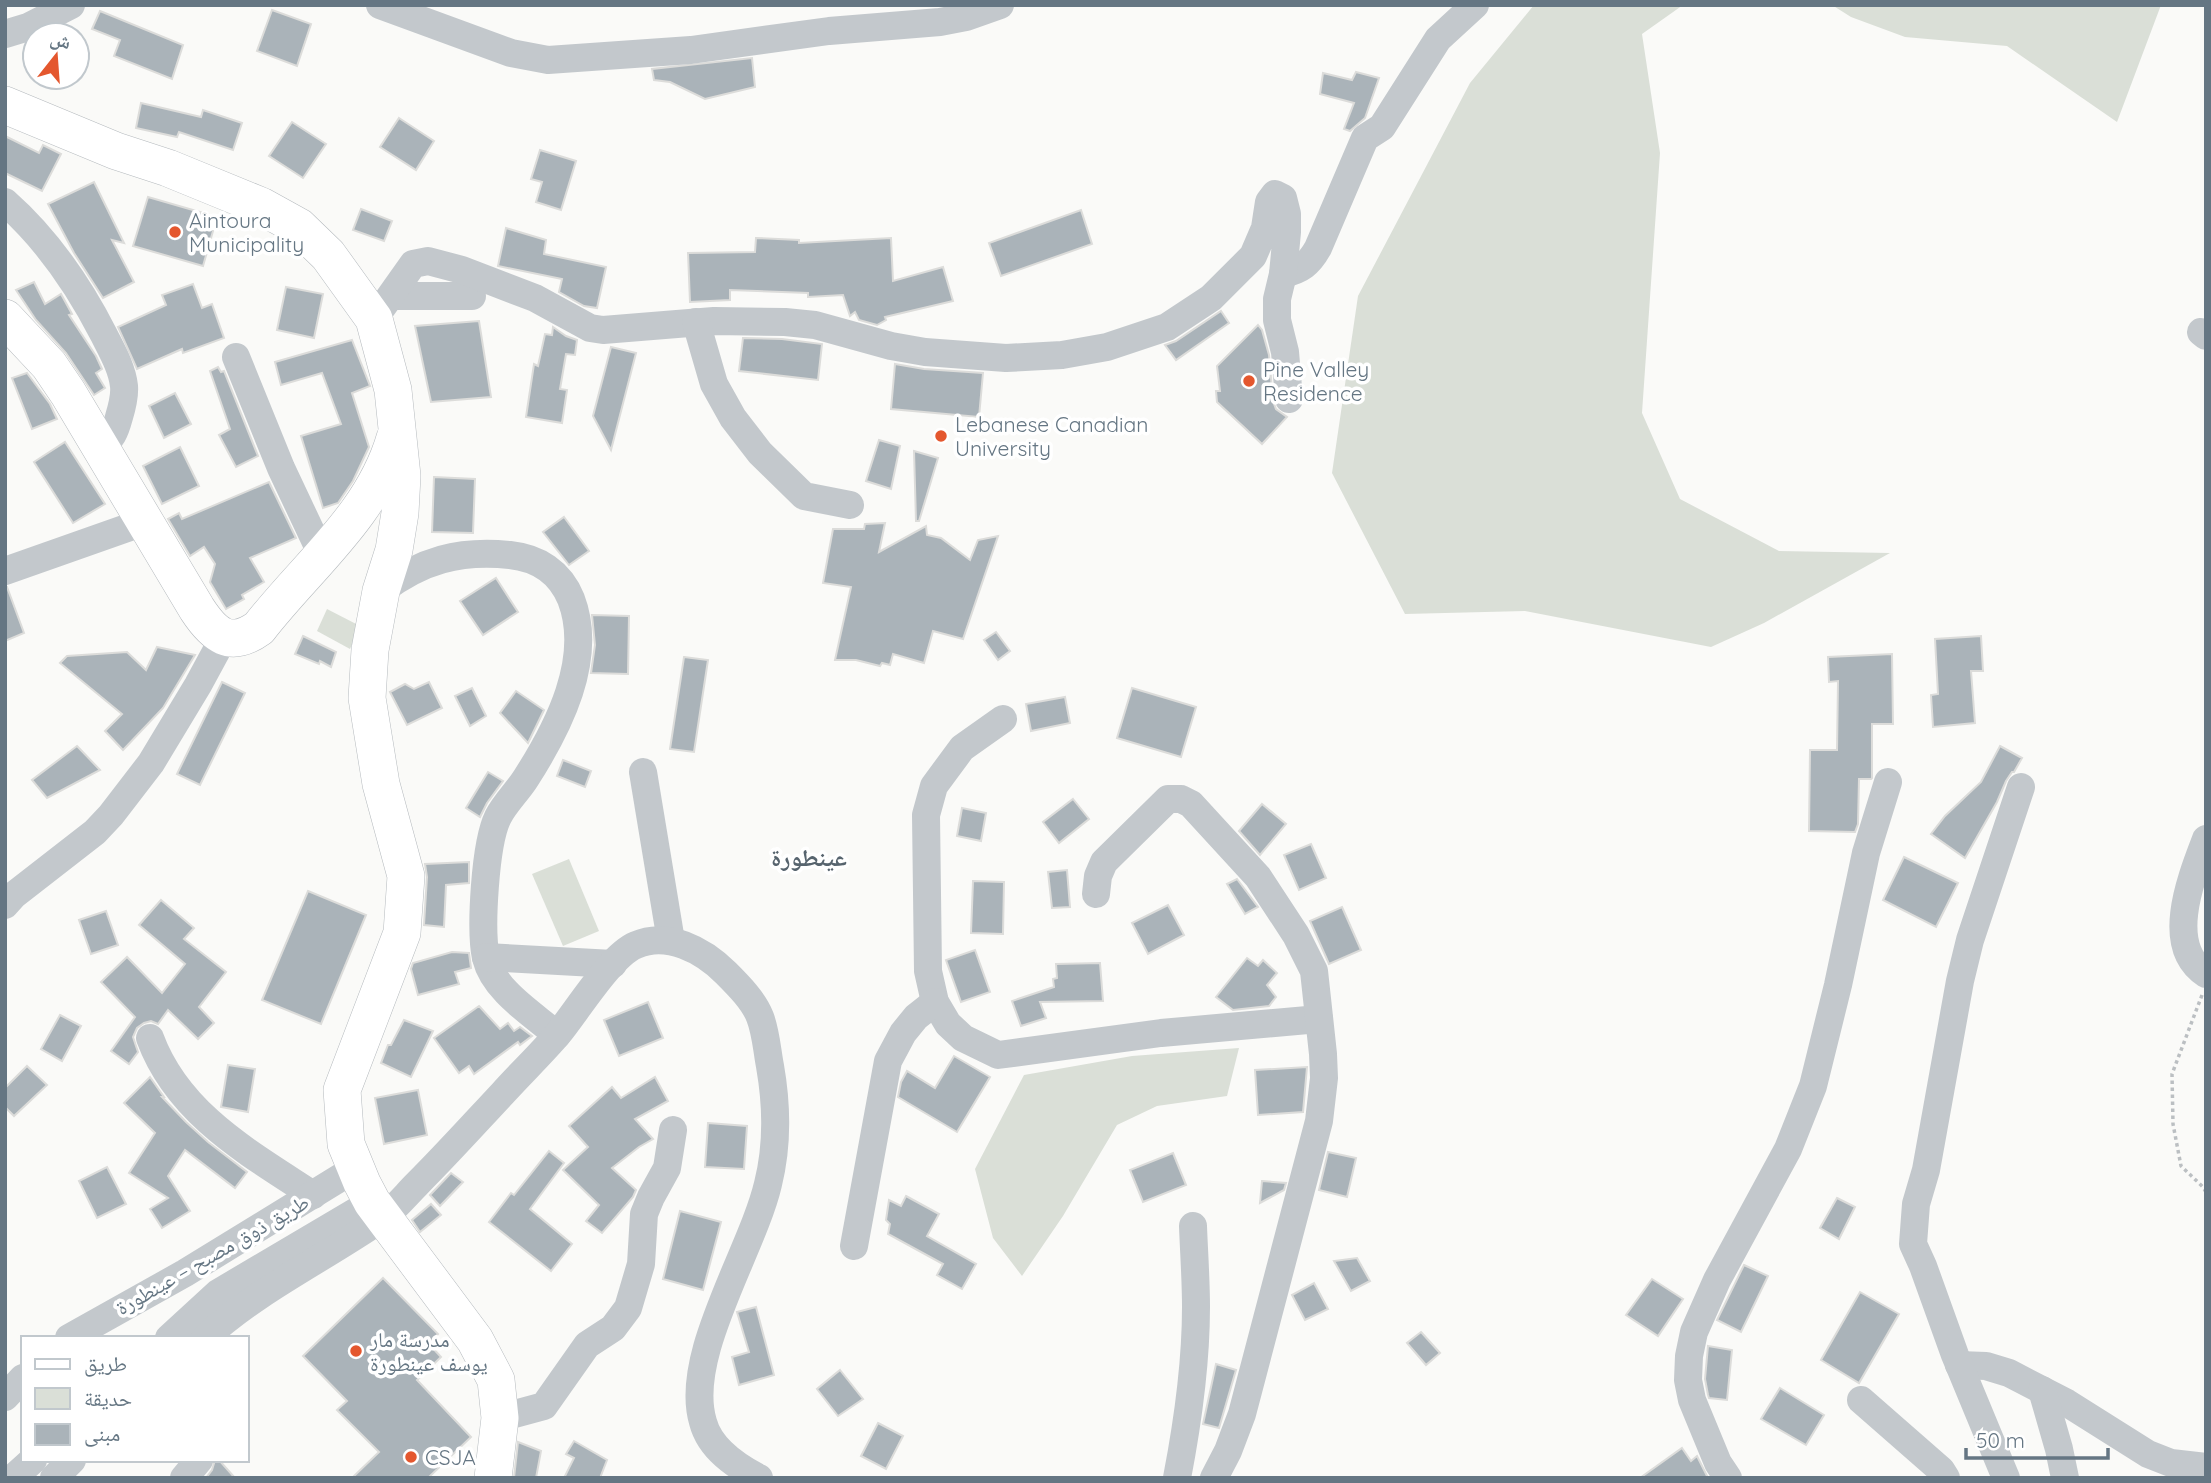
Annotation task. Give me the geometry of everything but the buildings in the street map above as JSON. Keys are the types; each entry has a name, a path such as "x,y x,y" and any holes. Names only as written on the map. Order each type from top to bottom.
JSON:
{"main road":[{"path":"5,105 261,206 299,227 383,308 402,476 394,550 382,591 370,650 367,698 381,784 406,876 402,933 342,1090 346,1144 378,1209 475,1340 496,1380 500,1418 493,1478"},
{"path":"5,318 49,365 204,620 213,631 224,637 237,639 259,628 322,555 368,498 381,476 398,427"}],"street":[{"path":"380,5 511,53 548,60 691,50 829,31 940,22 978,14 1000,5"},
{"path":"1283,274 1298,271 1310,262 1365,138 1382,127 1438,39 1475,5"},
{"path":"5,34 28,27 57,8"},
{"path":"383,308 413,264 428,261 462,270 523,293 590,328 617,329 752,320 815,325 891,346 964,355 1006,358 1062,355 1107,347 1167,327 1211,298 1253,256 1265,228 1269,202 1275,194 1283,198 1287,214 1277,320 1285,352 1289,399"},
{"path":"5,202 58,259 85,298 120,369 124,386 123,402 112,439 100,447"},
{"path":"383,308 472,296"},
{"path":"696,322 714,384 733,418 760,453 804,496 850,505"},
{"path":"236,358 281,468 322,555"},
{"path":"5,571 144,522"},
{"path":"382,591 401,575 423,564 452,557 494,554 525,556 543,564 559,578 575,611 579,636 574,676 547,742 526,779 498,816 488,852 485,892 486,957 491,972 509,994 557,1035"},
{"path":"5,905 95,832 111,815 151,762 224,637"},
{"path":"1003,719 962,748 934,786 926,815 928,971 935,1002 948,1024 963,1038 998,1055 1161,1033 1319,1019"},
{"path":"643,772 671,940"},
{"path":"1728,1478 1718,1463 1692,1400 1688,1380 1694,1332 1717,1280 1788,1149 1813,1086 1839,985 1866,853 1888,782"},
{"path":"2006,1478 1913,1244 1916,1204 1926,1170 1941,1094 1948,1037 1970,940 2021,787"},
{"path":"1096,894 1098,876 1104,862 1168,799 1181,799 1191,804 1258,877 1296,935 1314,971 1324,1078 1319,1121 1242,1414 1214,1478"},
{"path":"2204,984 2186,949 2184,909 2206,839"},
{"path":"207,1336 229,1315 378,1209 557,1035 613,964 632,946 650,940 671,940 715,963 750,1001 760,1016 774,1088 777,1108 769,1183 745,1253 715,1322 699,1380 703,1422 710,1439 725,1456 759,1478"},
{"path":"486,957 613,964"},
{"path":"854,1246 888,1061 903,1033 916,1017 935,1002"},
{"path":"150,1038 168,1075 198,1112 241,1148 313,1195"},
{"path":"500,1418 544,1406 587,1345 613,1328 628,1308 641,1264 645,1214 667,1168 673,1130"},
{"name":"طريق ذوق مصبح – عينطورة","path":"73,1336 185,1273 356,1168"},
{"path":"171,1336 218,1293 378,1209"},
{"path":"1177,1478 1191,1396 1194,1356 1196,1307 1193,1226"},
{"path":"1959,1365 1986,1366 2009,1373 2042,1390 2153,1466 2171,1463 2206,1467"},
{"path":"5,1397 21,1380"},
{"path":"2042,1390 2065,1478"},
{"path":"1861,1400 1941,1470 1946,1478"},
{"path":"13,1478 31,1462"},
{"path":"54,1478 70,1462"},
{"path":"184,1478 197,1462"}],"path":[{"path":"2204,984 2172,1074 2173,1124 2181,1166 2206,1192"}],"green space":[{"path":"1534,5 1683,5 1642,34 1660,153 1642,413 1680,499 1779,551 1890,553 1764,623 1711,647 1525,611 1405,614 1332,473 1358,296 1470,83"},
{"path":"1832,5 2161,5 2117,122 2007,46 1905,37 1851,17"},
{"path":"327,609 360,626 350,649 317,631"},
{"path":"569,859 599,931 563,946 532,874"},
{"path":"1239,1048 1227,1096 1157,1106 1117,1125 1063,1216 1022,1276 993,1238 975,1169 1024,1075 1132,1056"}],"place":[{"name":"Aintoura Municipality","path":"175,232"},
{"name":"Pine Valley Residence","path":"1249,381"},
{"name":"Lebanese Canadian University","path":"941,436"},
{"name":"مدرسة مار يوسف عينطورة","path":"356,1351"},
{"name":"CSJA","path":"411,1457"}],"district":[{"name":"عينطورة","path":"809,857"}]}
